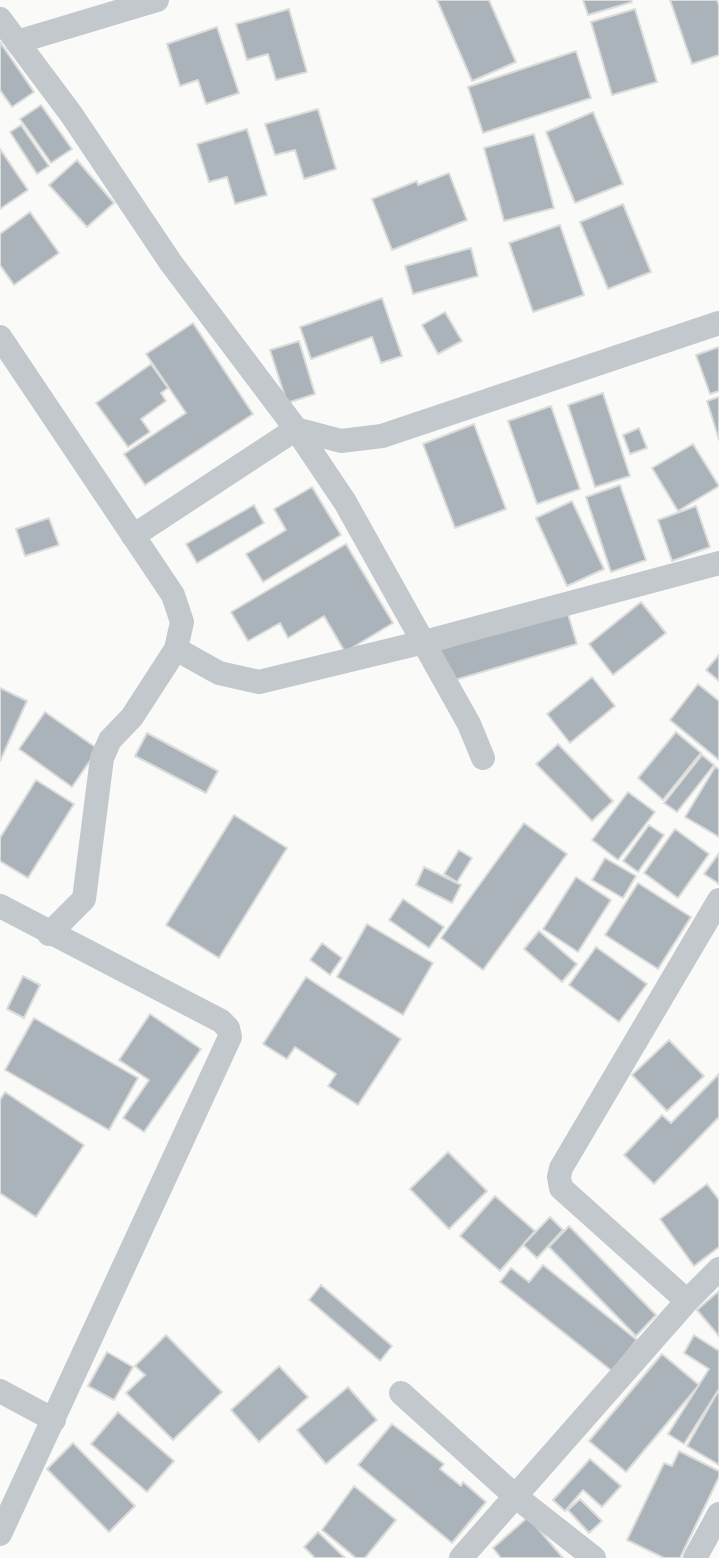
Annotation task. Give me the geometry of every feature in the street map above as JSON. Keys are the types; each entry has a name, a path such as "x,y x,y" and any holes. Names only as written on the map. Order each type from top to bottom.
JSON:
{"street":[{"path":"17,42 158,0"},
{"path":"0,19 71,114 171,263 296,429 345,502 469,724 482,758"},
{"path":"133,536 296,429 341,440 382,436 719,323"},
{"path":"0,337 173,595 182,622 176,649 132,717 110,740 102,758 84,899 49,933"},
{"path":"176,649 219,673 260,682 717,565"},
{"path":"687,1301 561,1188 559,1177 561,1168 719,900"},
{"path":"0,906 221,1021 228,1028 230,1038 0,1534"},
{"path":"461,1558 687,1301 719,1269"},
{"path":"0,1391 54,1420"},
{"path":"401,1393 515,1496 593,1558"},
{"path":"695,1558 719,1514"}],"building":[{"path":"437,0 489,0 516,62 472,81"},
{"path":"583,0 631,0 632,2 588,15"},
{"path":"670,0 717,0 719,55 692,64"},
{"path":"289,9 307,72 276,80 268,54 247,60 236,24"},
{"path":"635,9 657,82 612,95 591,22"},
{"path":"217,27 239,93 206,104 198,80 180,86 167,44"},
{"path":"0,42 34,92 12,107 0,90"},
{"path":"576,51 591,98 483,133 468,87"},
{"path":"41,105 72,149 51,163 20,119"},
{"path":"318,109 336,169 304,179 295,150 275,155 265,124"},
{"path":"593,112 623,184 575,203 546,132"},
{"path":"21,125 49,166 37,174 10,132"},
{"path":"247,129 267,195 235,204 227,177 209,182 197,144"},
{"path":"534,134 554,208 504,221 484,148"},
{"path":"0,149 28,190 0,209"},
{"path":"77,160 114,203 87,227 49,185"},
{"path":"449,173 467,220 392,250 372,199 417,181 418,185"},
{"path":"623,204 651,272 608,289 580,222"},
{"path":"30,212 59,253 14,285 0,265 0,234"},
{"path":"560,225 584,295 533,312 509,243"},
{"path":"471,248 478,276 413,294 405,266"},
{"path":"382,298 402,356 381,363 372,337 311,359 300,327"},
{"path":"445,312 462,341 438,354 422,325"},
{"path":"193,323 253,414 145,485 124,454 186,413 146,354"},
{"path":"299,341 315,394 287,403 270,350"},
{"path":"719,347 719,391 710,394 696,355"},
{"path":"151,364 168,388 161,393 166,401 141,419 150,432 128,447 96,403"},
{"path":"603,393 630,476 595,487 568,405"},
{"path":"719,397 719,440 707,401"},
{"path":"551,406 580,489 537,504 508,421"},
{"path":"474,424 506,509 455,528 423,444"},
{"path":"639,428 647,448 630,454 623,435"},
{"path":"693,444 719,486 678,511 652,468"},
{"path":"620,485 646,560 611,572 586,497"},
{"path":"312,487 341,535 263,582 246,554 286,530 274,509"},
{"path":"572,501 604,569 567,586 536,518"},
{"path":"254,505 264,523 197,563 186,544"},
{"path":"696,506 710,547 672,561 658,520"},
{"path":"49,518 59,545 25,556 16,529"},
{"path":"346,544 393,623 345,652 324,616 288,638 280,623 248,641 231,612"},
{"path":"641,602 666,633 613,675 589,644"},
{"path":"567,611 577,644 448,682 438,650"},
{"path":"719,655 719,681 706,670"},
{"path":"592,677 615,706 570,743 547,714"},
{"path":"698,684 719,701 719,760 670,720"},
{"path":"0,688 27,701 0,761"},
{"path":"45,712 98,749 72,787 19,749"},
{"path":"676,732 701,753 663,800 638,778"},
{"path":"147,733 218,771 206,793 135,756"},
{"path":"558,744 613,801 592,821 536,764"},
{"path":"702,755 714,765 677,812 664,803"},
{"path":"715,767 719,769 719,837 685,817"},
{"path":"36,780 74,804 28,878 0,861 0,838"},
{"path":"628,792 655,812 618,860 592,840"},
{"path":"234,815 287,848 219,958 166,925"},
{"path":"524,823 567,854 483,970 441,938"},
{"path":"649,825 664,835 638,872 623,861"},
{"path":"675,829 709,854 678,898 644,873"},
{"path":"459,850 472,858 457,882 444,874"},
{"path":"719,853 719,884 704,874"},
{"path":"605,858 636,876 623,898 592,880"},
{"path":"424,867 461,885 452,903 416,885"},
{"path":"576,877 611,900 578,952 543,929"},
{"path":"638,883 691,917 658,969 605,935"},
{"path":"403,899 444,927 429,948 389,920"},
{"path":"367,924 433,963 403,1015 337,977"},
{"path":"539,931 577,964 562,982 524,949"},
{"path":"322,943 342,958 330,975 310,960"},
{"path":"596,947 647,984 619,1022 569,985"},
{"path":"23,976 40,985 24,1018 7,1009"},
{"path":"306,977 401,1039 358,1105 328,1086 336,1074 295,1047 287,1059 263,1044"},
{"path":"150,1014 201,1049 144,1132 123,1118 149,1080 119,1060"},
{"path":"34,1018 138,1078 109,1130 5,1070"},
{"path":"669,1040 704,1076 667,1111 632,1075"},
{"path":"719,1074 719,1117 654,1184 624,1155 662,1115 671,1123"},
{"path":"5,1092 84,1145 36,1217 0,1193 0,1100"},
{"path":"448,1152 487,1191 449,1229 410,1189"},
{"path":"707,1184 719,1200 719,1247 694,1266 660,1219"},
{"path":"495,1196 535,1231 500,1271 460,1236"},
{"path":"550,1217 563,1230 537,1258 523,1245"},
{"path":"569,1226 656,1315 636,1336 549,1247"},
{"path":"543,1265 637,1340 612,1371 500,1282 511,1268 529,1282"},
{"path":"321,1285 392,1346 380,1361 309,1300"},
{"path":"719,1291 719,1336 697,1310"},
{"path":"166,1335 222,1392 173,1440 126,1393 145,1375 135,1366"},
{"path":"694,1335 719,1351 719,1389 684,1444 668,1434 709,1369 684,1353"},
{"path":"107,1352 133,1367 114,1400 88,1386"},
{"path":"662,1354 699,1385 626,1472 589,1441"},
{"path":"279,1366 308,1397 259,1442 231,1410"},
{"path":"348,1387 377,1420 326,1464 297,1430"},
{"path":"717,1393 719,1394 719,1465 687,1446"},
{"path":"118,1412 174,1461 147,1492 91,1444"},
{"path":"392,1424 444,1464 440,1469 461,1486 463,1482 486,1502 452,1543 358,1465"},
{"path":"73,1443 135,1506 109,1532 47,1469"},
{"path":"679,1451 719,1471 719,1477 680,1558 664,1558 627,1540 664,1463 672,1466"},
{"path":"590,1459 621,1486 602,1507 583,1490 565,1511 553,1500"},
{"path":"354,1486 396,1520 365,1558 356,1558 322,1530"},
{"path":"580,1499 602,1521 589,1533 568,1510"},
{"path":"528,1517 563,1558 501,1558 493,1548"},
{"path":"318,1532 345,1558 315,1558 304,1547"}]}
